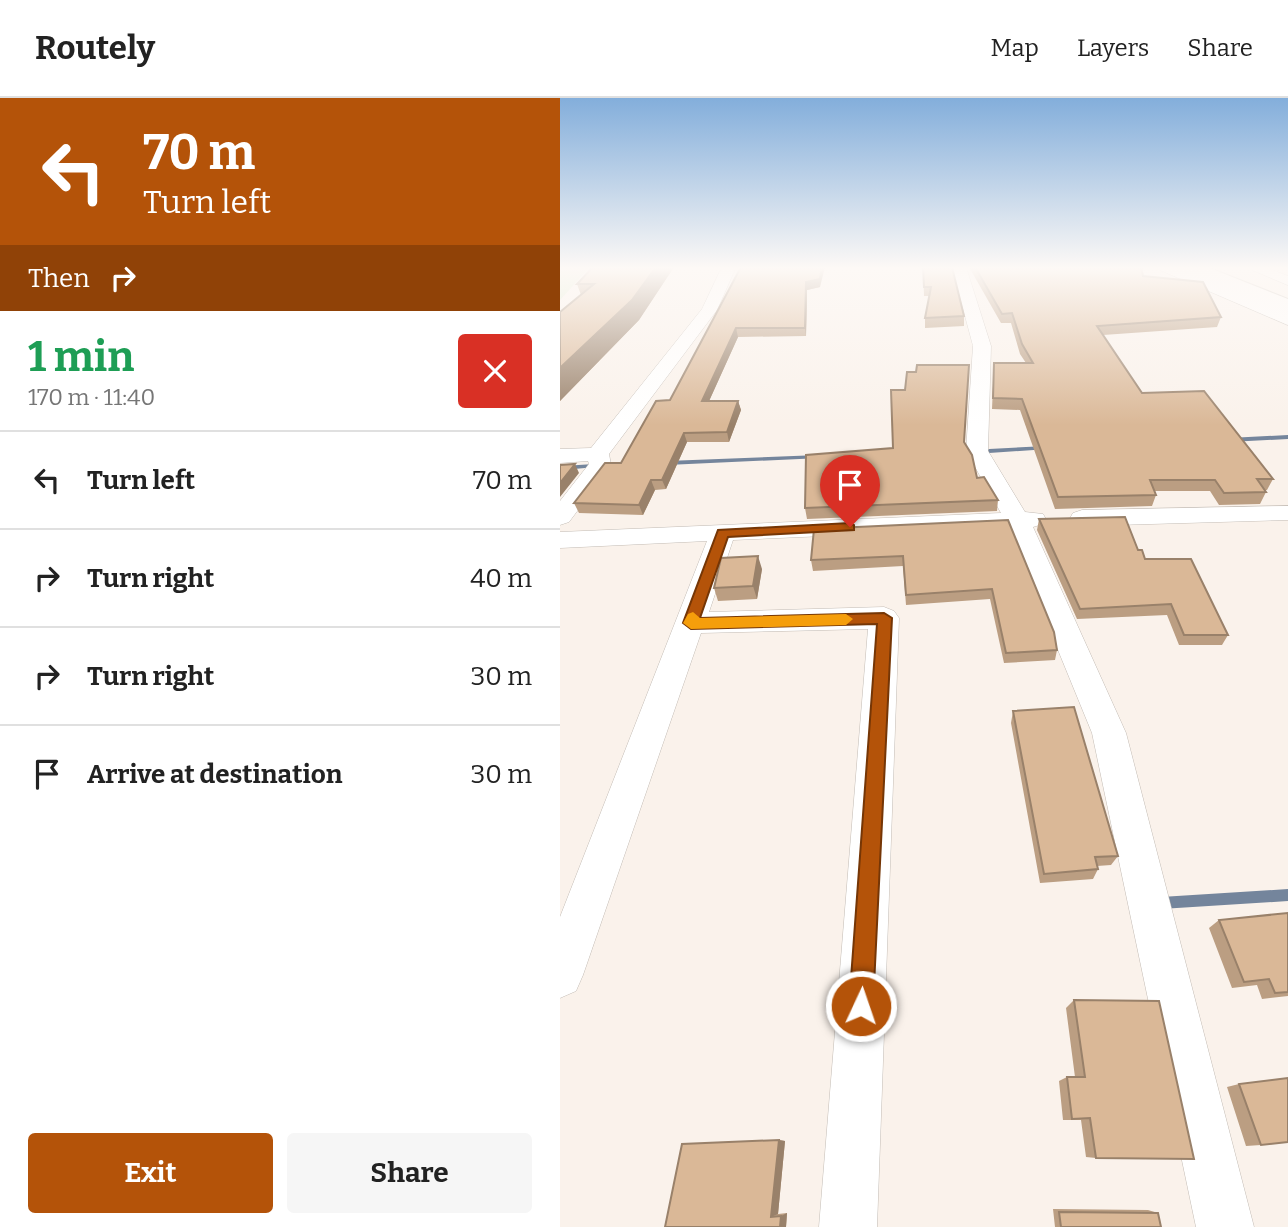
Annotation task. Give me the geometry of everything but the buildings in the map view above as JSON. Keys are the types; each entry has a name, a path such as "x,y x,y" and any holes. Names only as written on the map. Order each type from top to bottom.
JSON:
{"street":[{"path":"560,517 600,465 598,454 702,320"},
{"path":"975,320 982,346 977,451 1017,520 1109,733 1225,1227"},
{"path":"560,456 598,454"},
{"path":"560,540 1017,520 1288,513"},
{"path":"560,975 723,533"},
{"path":"691,623 884,618 848,1227"}],"waterway":[{"path":"1229,440 1288,437"},
{"path":"989,451 1046,448"},
{"path":"667,463 819,457"},
{"path":"563,468 594,466"},
{"path":"1161,903 1288,895"}],"slow traffic":[{"path":"693,618 691,623 846,619"}],"route":[{"path":"850,527 723,533 691,623 884,618 861,1006"}]}
